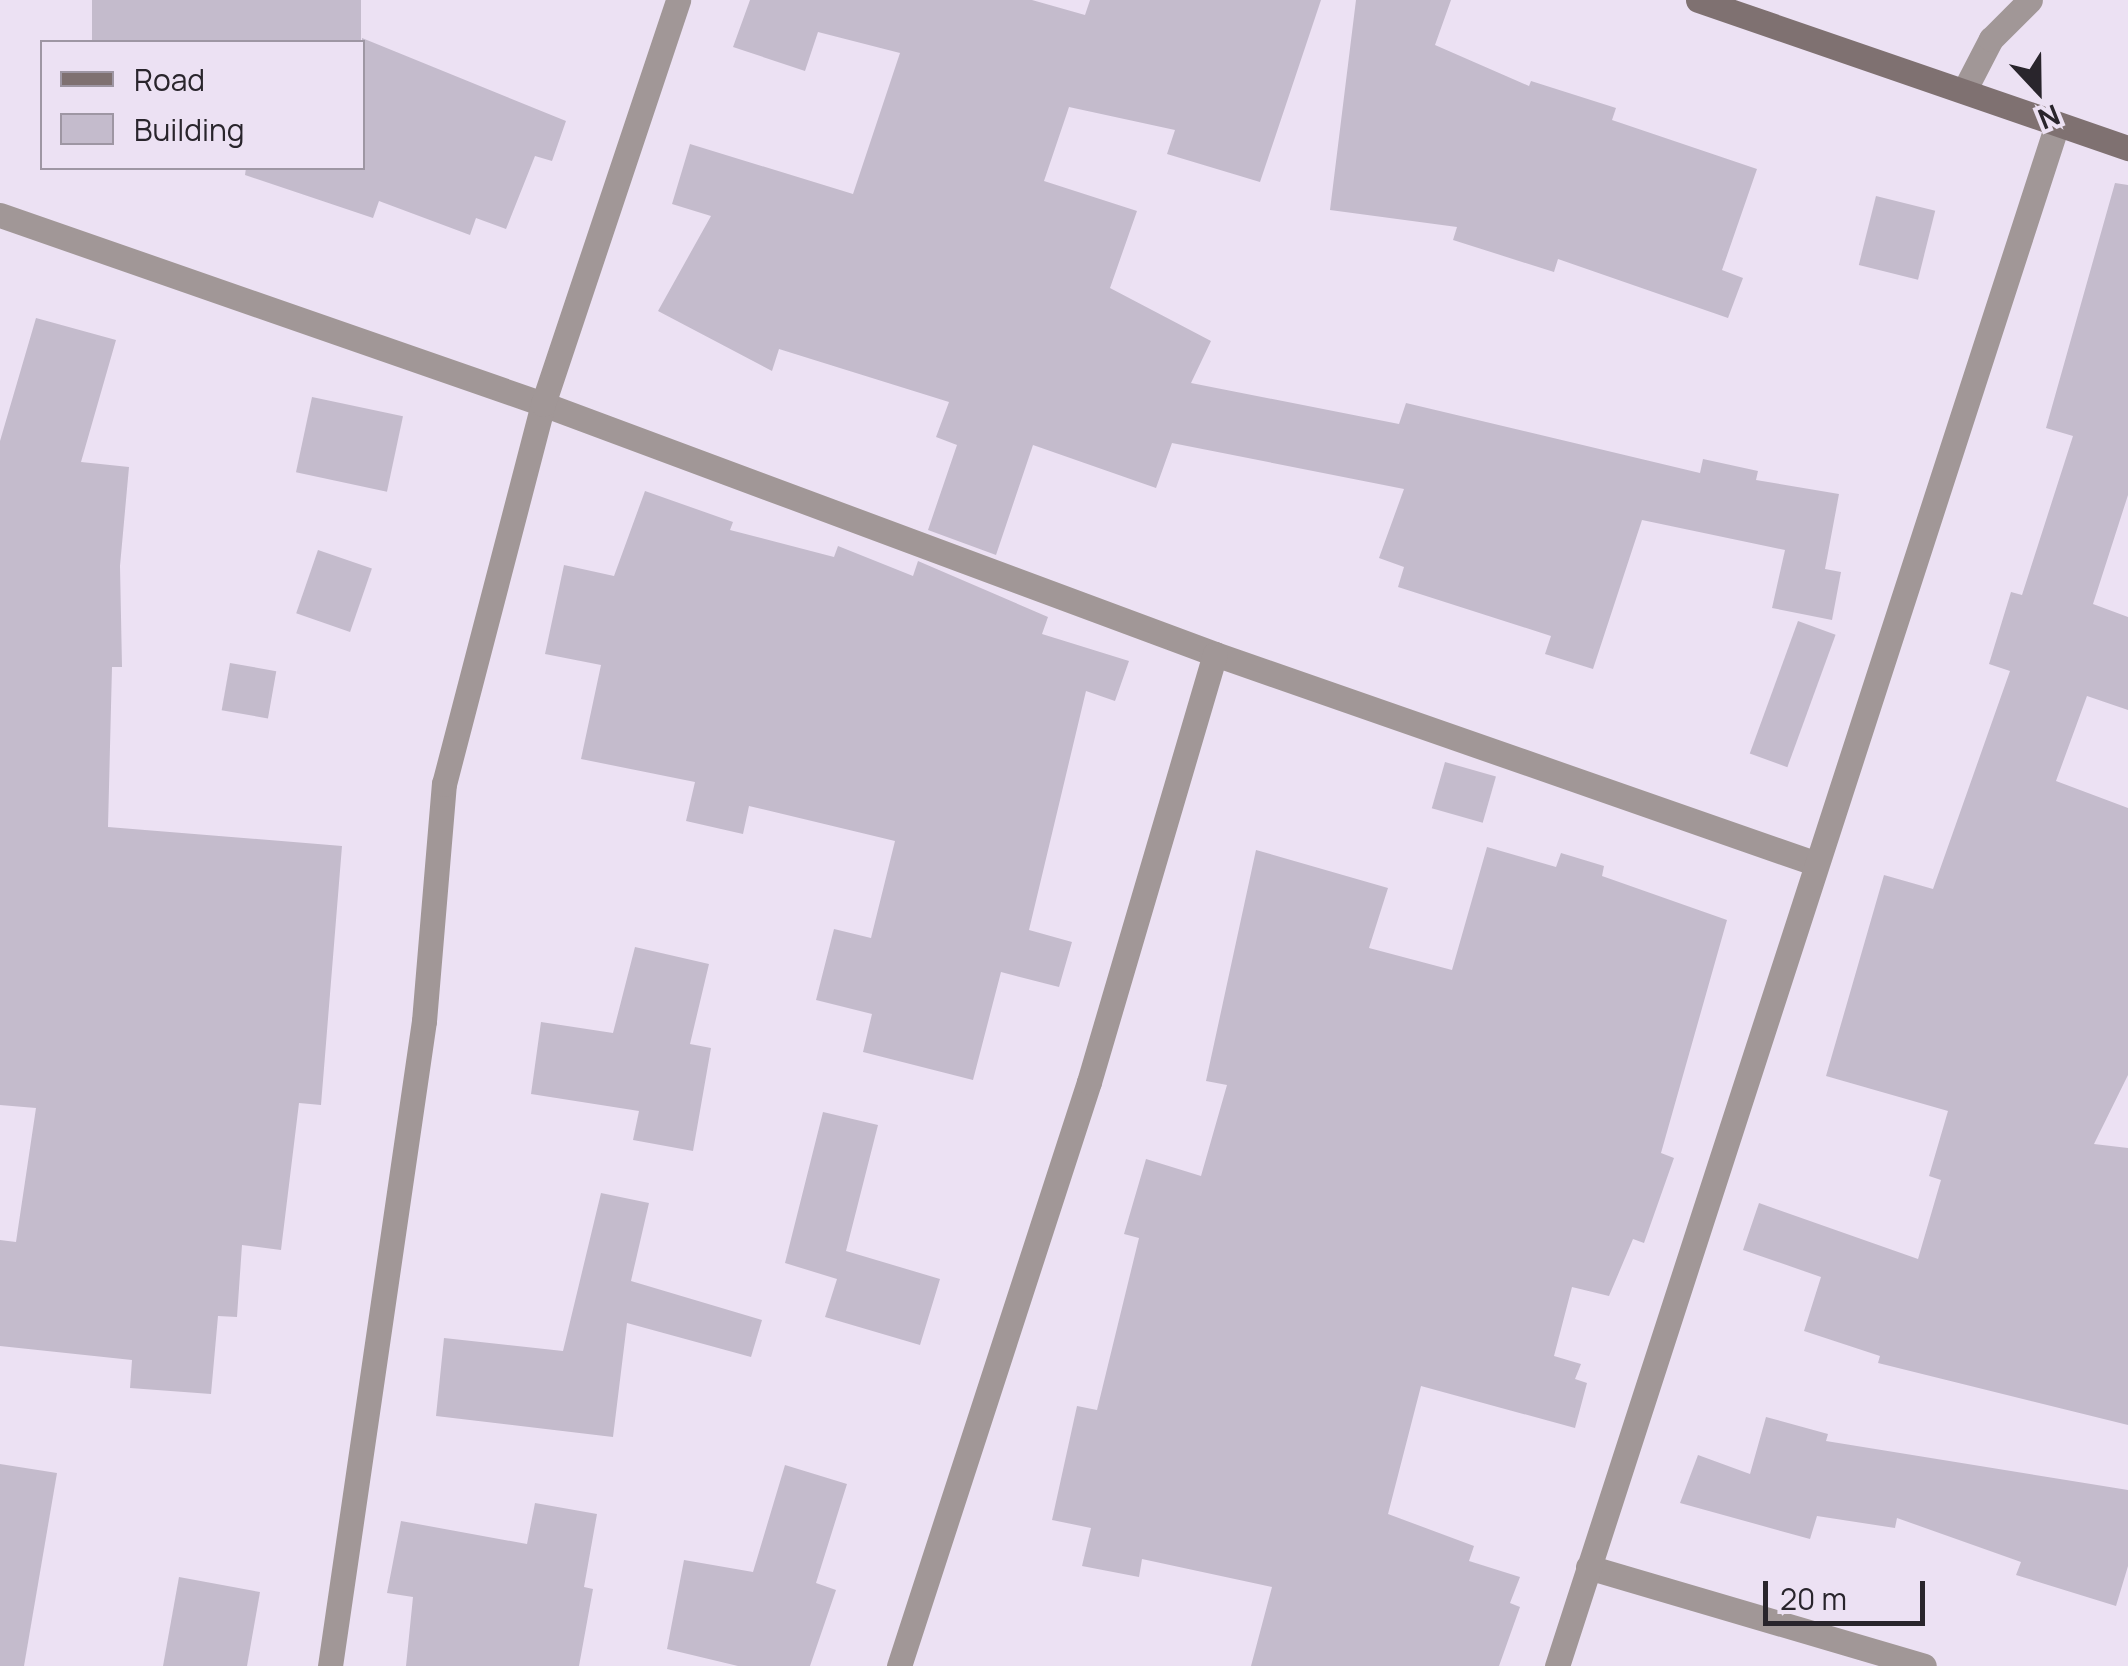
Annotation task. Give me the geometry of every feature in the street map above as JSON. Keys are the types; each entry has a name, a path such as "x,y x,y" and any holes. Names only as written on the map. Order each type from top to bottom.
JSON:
{"street":[{"path":"330,1666 424,1021 444,784 542,404 678,0"},
{"path":"1698,0 2128,148"},
{"path":"1964,91 1991,39 2030,0"},
{"path":"1557,1666 1814,863 2057,124"},
{"path":"0,215 542,404 1215,654 1814,863"},
{"path":"899,1666 1089,1082 1215,654"},
{"path":"1588,1567 1924,1666"}],"building":[{"path":"92,0 361,0 361,40 92,40"},
{"path":"750,0 1032,0 1085,15 1090,0 1321,0 1260,182 1167,154 1175,130 1069,107 1044,181 1137,211 1110,288 1211,341 1191,383 1399,424 1406,403 1700,473 1703,459 1758,471 1756,480 1839,494 1825,569 1841,572 1832,620 1772,608 1785,550 1642,520 1593,669 1545,654 1551,636 1398,587 1404,567 1379,558 1404,489 1172,443 1156,488 1033,445 996,555 928,530 957,445 936,437 949,402 779,349 772,371 658,311 711,216 672,204 690,144 853,194 900,53 818,32 805,71 733,47"},
{"path":"1356,0 1451,0 1435,45 1529,86 1531,81 1616,108 1612,120 1757,169 1722,270 1743,278 1728,318 1558,259 1554,272 1453,240 1457,227 1330,210"},
{"path":"362,40 566,121 552,161 535,156 506,229 476,218 470,235 379,201 373,218 245,175 246,170 365,170"},
{"path":"2115,183 2128,185 2128,495 2093,604 2128,617 2128,710 2087,696 2056,781 2128,808 2128,1075 2094,1144 2128,1148 2128,1425 1878,1363 1880,1356 1804,1331 1821,1277 1743,1250 1759,1203 1918,1259 1941,1180 1929,1176 1948,1111 1826,1076 1884,875 1933,889 2010,671 1989,664 2011,592 2022,595 2073,436 2046,428"},
{"path":"1876,196 1935,211 1918,280 1859,265"},
{"path":"36,318 116,340 81,462 129,467 120,566 122,667 112,667 108,827 342,846 321,1105 299,1103 281,1250 242,1245 237,1317 218,1316 211,1394 130,1388 132,1360 0,1346 0,1240 16,1242 36,1108 0,1105 0,441"},
{"path":"312,397 403,416 387,492 296,472"},
{"path":"645,491 733,522 730,530 834,557 838,546 913,576 918,561 1048,617 1042,634 1129,661 1115,701 1086,691 1029,930 1072,942 1059,987 1001,972 973,1080 863,1052 872,1014 816,1000 834,929 871,938 895,841 749,806 743,834 686,821 695,782 581,759 601,665 545,654 564,565 614,576"},
{"path":"318,550 372,569 350,632 296,613"},
{"path":"1798,621 1836,635 1787,767 1750,753"},
{"path":"230,663 276,671 268,718 222,710"},
{"path":"1445,762 1496,777 1483,823 1432,808"},
{"path":"1487,847 1556,867 1561,853 1604,866 1602,876 1727,920 1661,1153 1674,1158 1644,1243 1633,1239 1609,1296 1572,1287 1554,1356 1581,1364 1575,1379 1587,1383 1575,1428 1421,1386 1388,1514 1474,1546 1469,1561 1520,1577 1510,1603 1520,1607 1499,1666 1251,1666 1272,1587 1142,1559 1139,1577 1082,1566 1091,1528 1052,1520 1077,1406 1097,1410 1139,1238 1124,1234 1146,1159 1201,1176 1227,1085 1206,1081 1256,850 1388,888 1369,948 1452,970"},
{"path":"635,947 709,964 690,1044 711,1048 693,1151 633,1140 639,1111 531,1094 541,1022 613,1033"},
{"path":"823,1112 878,1125 846,1251 940,1279 920,1345 825,1317 837,1279 785,1263"},
{"path":"601,1193 649,1203 631,1281 762,1320 751,1357 627,1323 613,1437 436,1416 444,1338 563,1351"},
{"path":"1766,1417 1828,1434 1826,1441 2128,1490 2128,1566 2116,1606 2016,1575 2021,1562 1897,1518 1895,1528 1817,1516 1810,1539 1680,1503 1698,1455 1750,1474"},
{"path":"0,1464 57,1473 24,1666 0,1666"},
{"path":"785,1465 847,1484 816,1583 836,1590 810,1666 738,1666 667,1649 684,1560 753,1572"},
{"path":"535,1503 597,1514 584,1587 593,1589 579,1666 406,1666 413,1597 387,1593 401,1521 527,1544"},
{"path":"179,1577 260,1592 247,1666 163,1666"}]}
